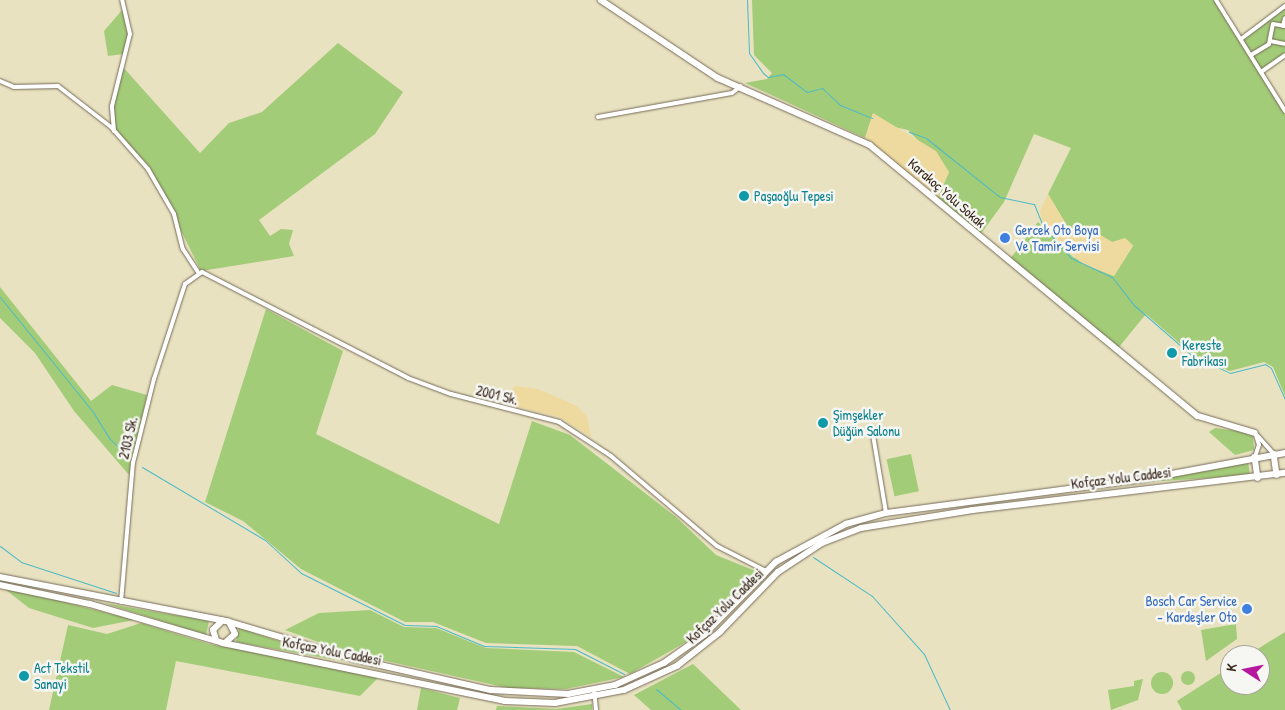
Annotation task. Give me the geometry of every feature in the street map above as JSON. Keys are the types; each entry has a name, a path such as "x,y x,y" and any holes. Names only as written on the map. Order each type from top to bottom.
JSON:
{"main road":[{"name":"Karakoç Yolu Sokak","path":"601,0 664,46 741,86 870,145 1198,416 1255,433"},
{"name":"Kofçaz Yolu Caddesi","path":"0,577 229,622 354,659 491,690 552,695 594,690 645,673 685,650 766,571 820,535 886,513 1128,481 1258,456 1285,453"},
{"path":"1274,454 1277,475"},
{"path":"1258,456 1258,478"},
{"name":"Kofçaz Yolu Caddesi","path":"0,585 90,604 223,643 505,701 555,703 597,698 638,686 677,666 720,632 778,572 848,532 917,517 1258,478 1285,473"},
{"path":"216,640 212,630 222,621"},
{"path":"223,643 234,634 229,622"}],"street":[{"path":"114,131 112,106 130,34 122,0"},
{"path":"1216,0 1285,111"},
{"path":"1241,39 1285,6"},
{"path":"1251,55 1270,41 1273,24 1284,26 1285,18"},
{"path":"1270,41 1285,44"},
{"path":"1261,72 1285,56"},
{"path":"0,81 14,86 58,86 114,131 148,169 174,214 183,249 200,272"},
{"path":"598,117 732,93 741,86"},
{"name":"2103 Sk.","path":"121,602 133,463 154,379 186,284 200,272"},
{"name":"2001 Sk.","path":"200,272 408,378 451,394 559,422 611,456 716,546 766,571"},
{"path":"872,429 886,513"},
{"path":"1255,433 1274,454"},
{"path":"1255,433 1259,445 1258,456"},
{"path":"594,690 597,698 596,710"}],"green space":[{"path":"752,0 1215,0 1240,39 1285,6 1285,57 1261,72 1285,114 1285,396 1273,367 1264,362 1230,371 1217,366 1191,353 1146,314 1119,347 1010,259 1038,222 1073,257 1114,276 1133,246 1112,242 1085,226 1069,229 1048,194 1071,148 1034,134 1004,202 980,235 938,197 949,172 908,130 889,126 873,114 865,138 745,83 767,79 772,73 754,55"},
{"path":"123,9 128,34 123,54 108,56 104,31"},
{"path":"338,43 403,92 375,134 259,220 270,236 281,229 293,230 289,244 294,256 201,271 150,168 116,130 114,106 122,66 200,153 229,123 262,112"},
{"path":"0,287 91,401 112,385 147,395 129,475 74,411 35,353 0,318"},
{"path":"266,309 343,351 316,434 499,524 532,421 570,435 676,517 716,555 758,572 693,638 630,674 577,646 486,643 433,622 405,622 301,569 243,521 205,502"},
{"path":"1215,428 1245,432 1253,436 1254,450 1235,455 1209,432"},
{"path":"911,454 919,491 894,496 887,459"},
{"path":"1248,461 1250,475 1149,482"},
{"path":"6,590 37,595 134,620 93,628 29,608"},
{"path":"104,603 209,621 206,635"},
{"path":"370,610 404,627 436,628 486,648 574,652 624,677 566,689 508,688 346,652 285,630 319,613"},
{"path":"141,623 209,644 379,677 360,696 176,661 166,710 49,710 68,625 107,634"},
{"path":"1236,624 1237,639 1229,645 1220,645 1220,651 1206,661 1201,630"},
{"path":"239,628 336,660 236,642"},
{"path":"1285,632 1285,710 1182,710 1177,701 1220,673 1220,695 1270,695 1270,645 1264,645"},
{"path":"693,664 741,710 651,710 634,695"},
{"path":"1185,671 1191,671 1195,678 1191,685 1185,685 1181,681 1181,675"},
{"path":"1162,672 1170,675 1173,683 1170,691 1162,694 1154,691 1151,683 1154,675"},
{"path":"1143,679 1138,700 1111,710 1108,690 1134,686 1134,681"},
{"path":"421,688 460,698 457,710 417,710"},
{"path":"592,704 592,710 496,710 497,706 556,709"}],"sand":[{"path":"873,113 936,151 949,172 938,197 865,138"},
{"path":"1048,194 1069,229 1085,226 1112,242 1125,238 1133,245 1114,276 1082,264 1042,222 1040,211"},
{"path":"515,386 538,389 577,406 587,417 591,437 559,417 499,402"}],"waterway":[{"path":"747,0 749,53 763,73 768,77 783,74 807,92 822,88 840,105 872,118"},
{"path":"909,132 926,138 1000,197 1034,204 1043,226 1071,258 1112,277 1135,306 1190,354 1230,373 1265,364 1271,368 1285,399"},
{"path":"0,297 93,412 110,439 129,457"},
{"path":"142,467 265,540 301,573 405,625 436,626 484,646 575,649 624,674"},
{"path":"0,546 21,562 116,593"},
{"path":"813,557 872,596 924,654 950,710"},
{"path":"656,689 681,710"}],"place":[{"name":"Paşaoğlu Tepesi","path":"744,196"},
{"name":"Gercek Oto Boya Ve Tamir Servisi","path":"1005,238"},
{"name":"Kereste Fabrikası","path":"1172,353"},
{"name":"Şimşekler Düğün Salonu","path":"823,423"},
{"name":"Bosch Car Service - Kardeşler Oto","path":"1247,609"},
{"name":"Act Tekstil Sanayi","path":"24,676"}]}
